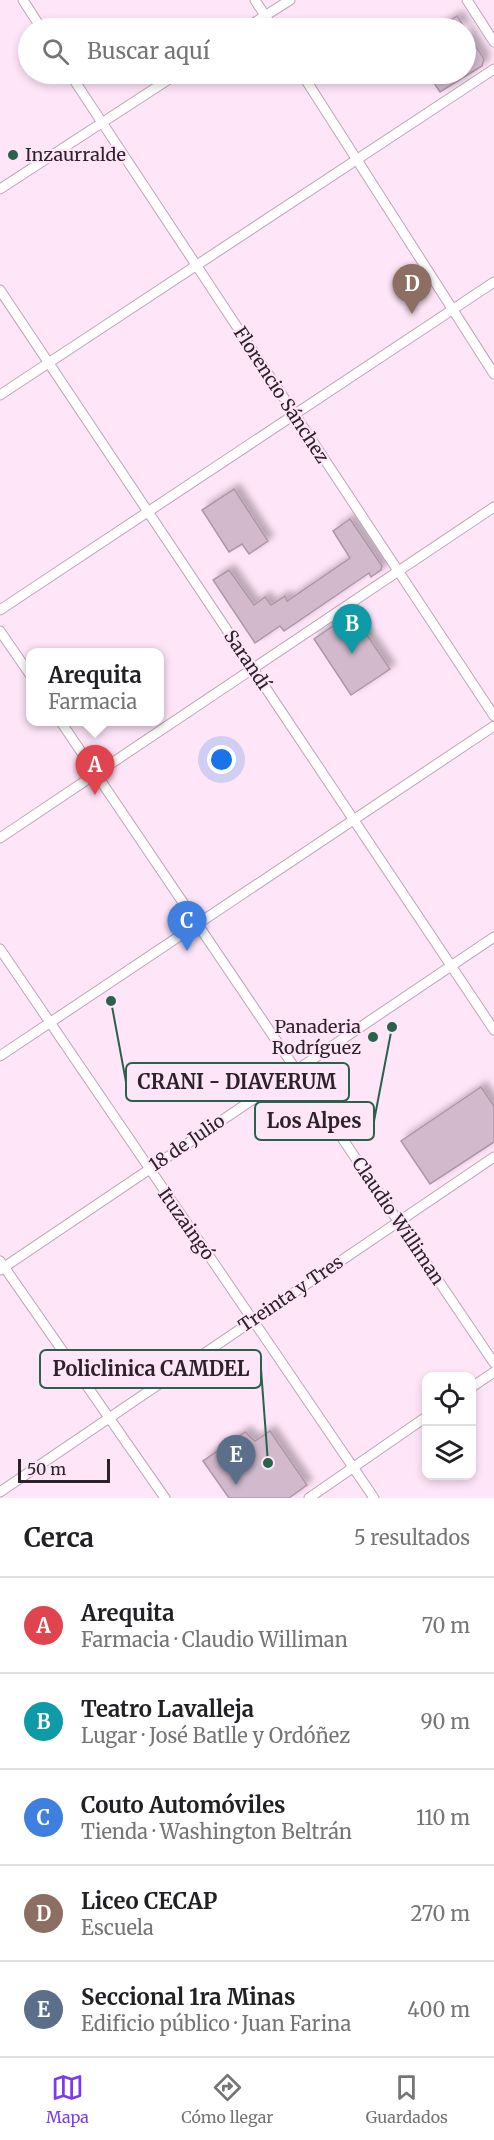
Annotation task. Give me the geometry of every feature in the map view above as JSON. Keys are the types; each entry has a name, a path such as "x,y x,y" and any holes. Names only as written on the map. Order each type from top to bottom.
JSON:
{"street":[{"path":"22,0 34,18"},
{"path":"255,0 265,16"},
{"path":"262,18 290,0"},
{"path":"467,0 494,42"},
{"path":"476,81 494,69"},
{"name":"Florencio Sánchez","path":"77,84 396,571 494,716"},
{"path":"0,189 161,84"},
{"path":"308,84 494,374"},
{"path":"0,395 471,84"},
{"path":"0,610 494,282"},
{"name":"Sarandí","path":"0,290 494,1030"},
{"path":"0,838 254,670 396,571 494,507"},
{"path":"0,631 26,670"},
{"name":"Claudio Williman","path":"64,726 494,1362"},
{"path":"0,1056 494,726"},
{"name":"18 de Julio","path":"1,1266 494,937"},
{"name":"Ituzaingó","path":"0,949 374,1498"},
{"name":"Treinta y Tres","path":"0,1492 494,1156"},
{"path":"1,1266 165,1498"},
{"path":"476,1384 494,1372"},
{"path":"309,1498 422,1420"}],"building":[{"path":"476,46 484,59 482,66 476,70"},
{"path":"435,84 453,84 440,92"},
{"path":"234,489 268,541 249,554 242,544 229,552 202,510"},
{"path":"350,519 382,566 381,570 371,577 369,573 284,631 280,626 255,643 213,580 229,570 254,605 265,597 271,605 285,596 287,601 350,558 333,531"},
{"path":"352,613 390,669 351,695 314,639"},
{"path":"481,1087 494,1106 494,1142 430,1184 401,1141"},
{"path":"270,1431 307,1485 289,1498 229,1498 203,1461 245,1432 255,1441"}],"place":[{"name":"Inzaurralde","path":"13,155"},
{"name":"Liceo CECAP","path":"412,314"},
{"name":"Teatro Lavalleja","path":"352,654"},
{"name":"Arequita","path":"95,795"},
{"name":"Couto Automóviles","path":"187,951"},
{"name":"CRANI - DIAVERUM","path":"111,1001"},
{"name":"Los Alpes","path":"392,1027"},
{"name":"Panaderia Rodríguez","path":"373,1037"},
{"name":"Policlinica CAMDEL","path":"268,1463"},
{"name":"Seccional 1ra Minas","path":"236,1485"}]}
